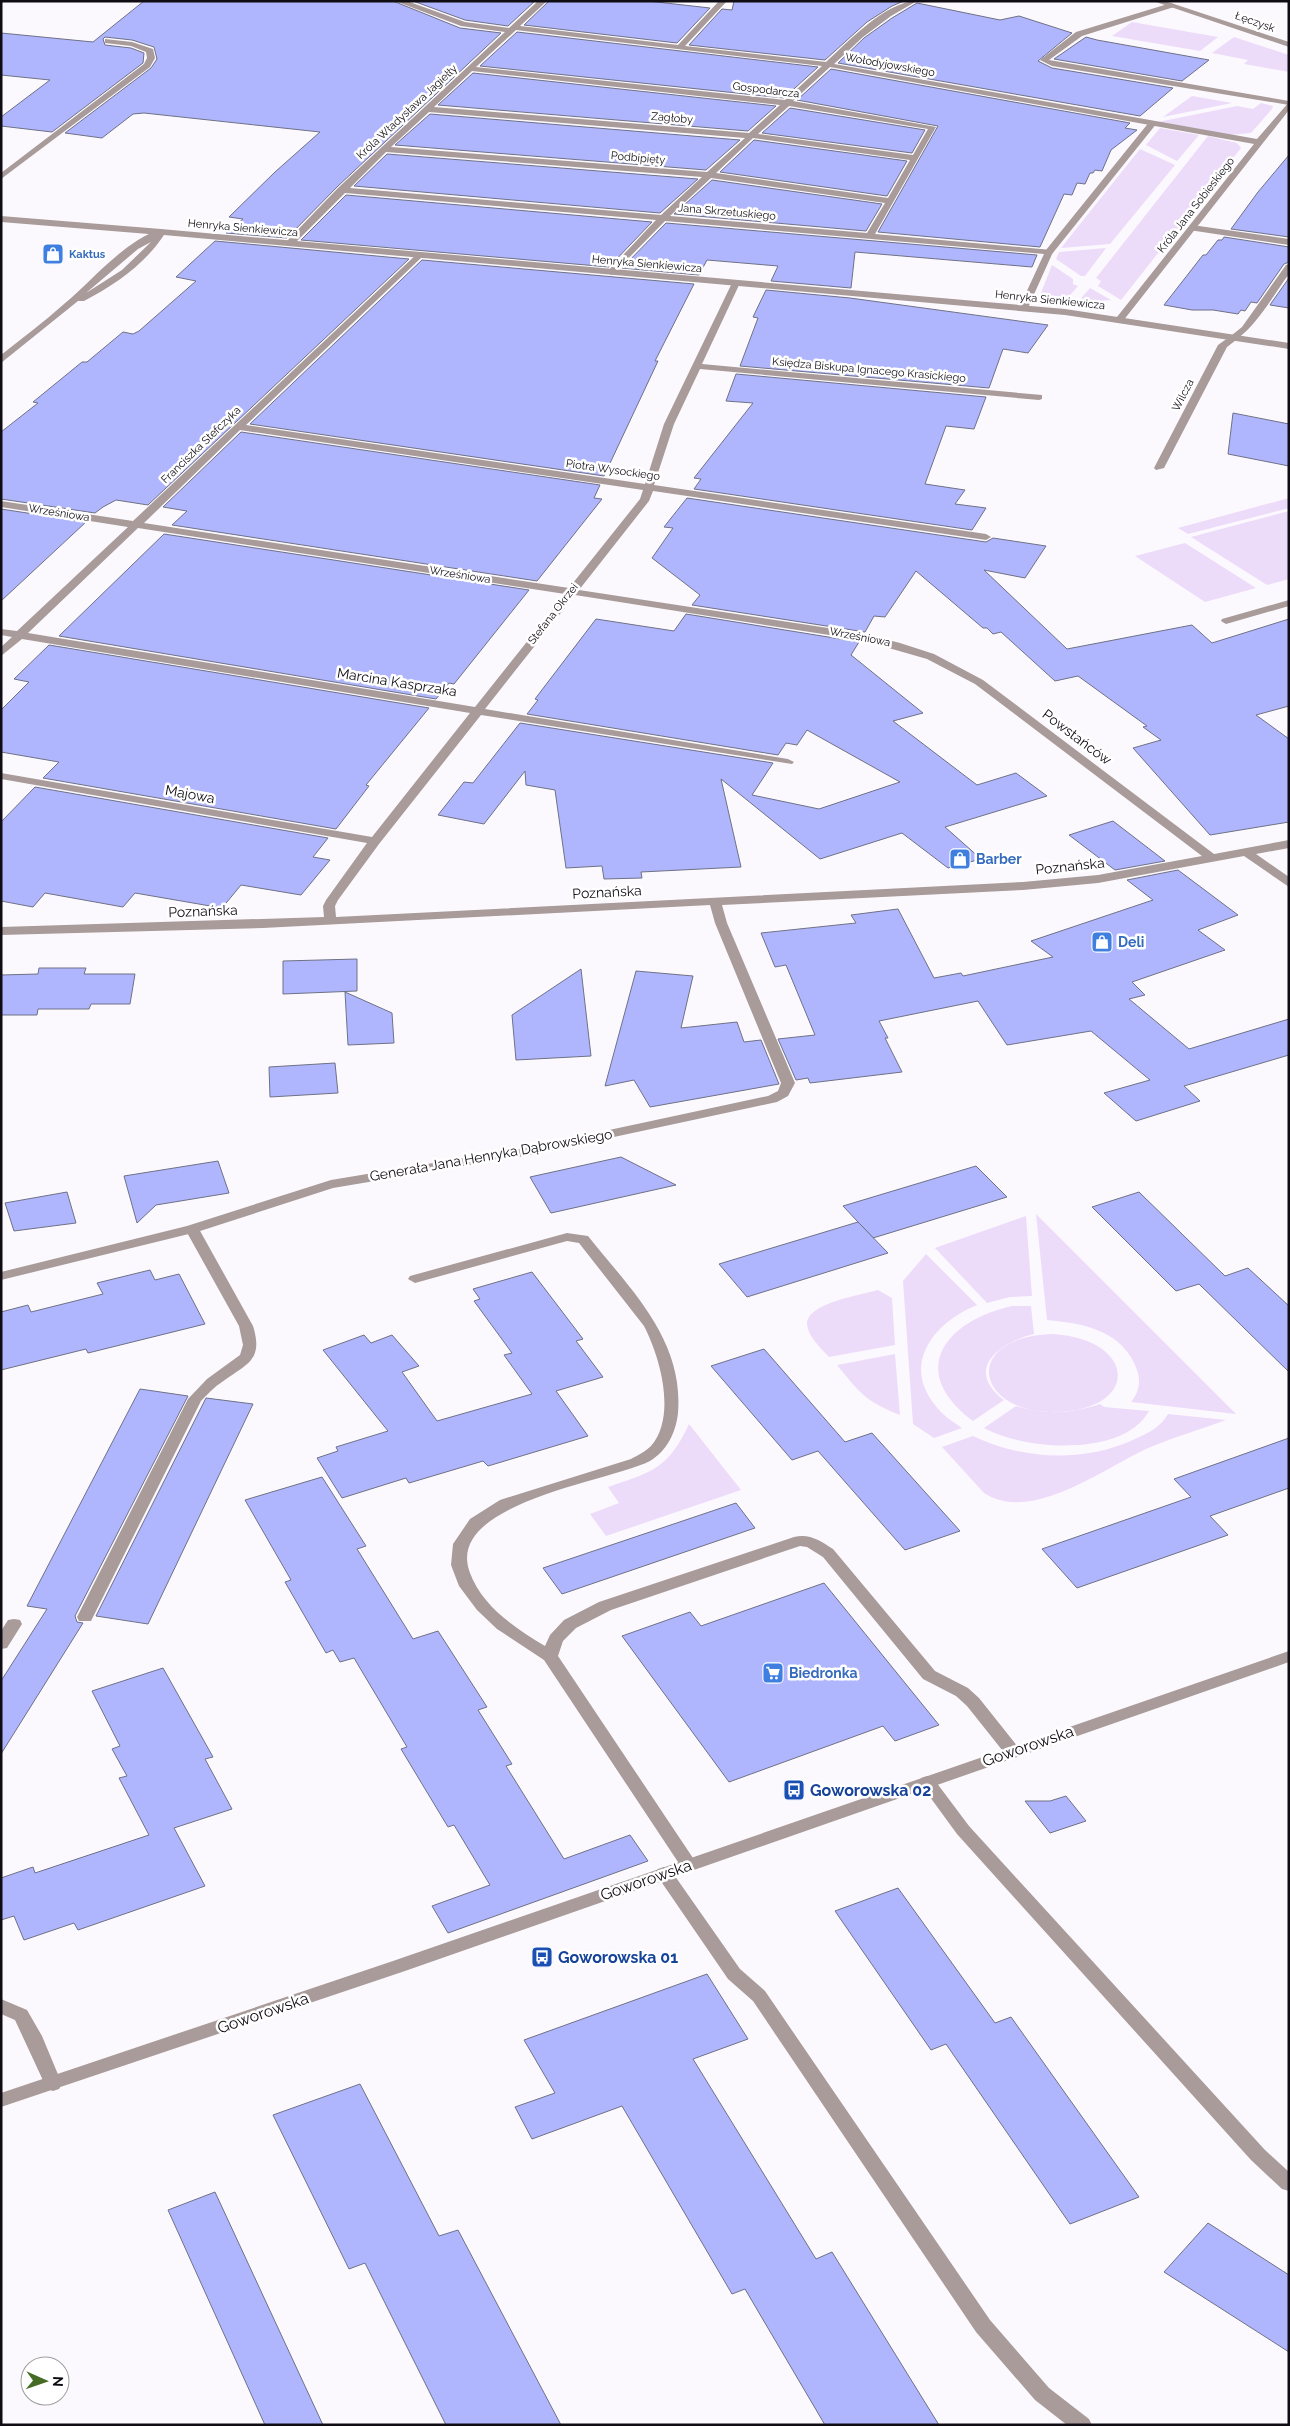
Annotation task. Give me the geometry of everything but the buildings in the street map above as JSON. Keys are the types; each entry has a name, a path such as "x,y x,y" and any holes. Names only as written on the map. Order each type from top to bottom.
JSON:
{"street":[{"name":"Wołodyjowskiego","path":"399,1 464,24 829,65 1259,142"},
{"name":"Króla Władysława Jagiełły","path":"290,244 341,190 543,1"},
{"path":"680,47 724,1"},
{"path":"612,272 664,218 874,24 888,14 914,1"},
{"name":"Łęczysk","path":"1157,1 1289,45"},
{"path":"1171,5 1079,34 1044,60 1052,64 1289,104"},
{"path":"1,177 146,65 151,58 150,51 132,44 108,41"},
{"name":"Gospodarcza","path":"471,69 788,103 928,125 932,129 869,237"},
{"name":"Króla Jana Sobieskiego","path":"1120,319 1289,104"},
{"name":"Zagłoby","path":"426,109 753,136 916,158"},
{"path":"1024,308 1049,252 1153,123"},
{"name":"Podbipięty","path":"384,149 710,175 890,201"},
{"name":"Jana Skrzetuskiego","path":"341,190 1049,252"},
{"name":"Henryka Sienkiewicza","path":"1,218 1024,308 1120,319 1289,346"},
{"path":"1192,228 1289,242"},
{"path":"1,360 69,305 109,284 152,248 161,232"},
{"name":"Franciszka Stefczyka","path":"1,653 419,255"},
{"name":"Wilcza","path":"1159,468 1223,345 1245,329 1289,267"},
{"name":"Stefana Okrzei","path":"330,921 329,906 332,900 375,842 645,499 669,424 736,283"},
{"name":"Księdza Biskupa Ignacego Krasickiego","path":"696,366 1039,397"},
{"name":"Piotra Wysockiego","path":"237,427 986,537"},
{"name":"Wrześniowa","path":"1,504 850,634 917,651"},
{"path":"1226,621 1289,603"},
{"name":"Marcina Kasprzaka","path":"1,632 788,762"},
{"name":"Powstańców","path":"917,651 941,660 979,682 1212,858"},
{"name":"Majowa","path":"1,776 375,842"},
{"name":"Poznańska","path":"1,931 330,921 1063,883 1098,879 1289,844"},
{"path":"1246,852 1289,883"},
{"name":"Generała Jana Henryka Dąbrowskiego","path":"1,1276 192,1229 332,1184 539,1149 772,1100 783,1093 788,1083 721,923 715,902"},
{"path":"86,1617 195,1399 207,1386 244,1362 250,1350 250,1338 246,1326 192,1229"},
{"path":"415,1279 560,1238 578,1237 583,1239 651,1325 664,1351 669,1380 670,1411 665,1434 651,1455 636,1462 505,1504 476,1521 463,1535 458,1553 459,1569 466,1587 501,1624 523,1642 550,1656 688,1864"},
{"path":"550,1656 556,1639 570,1624 605,1606 799,1541 811,1542 828,1553 929,1676 962,1692 973,1702 1012,1751"},
{"path":"1,1644 14,1624"},
{"name":"Goworowska","path":"1,2100 400,1966 1012,1751 1289,1656"},
{"path":"927,1782 962,1830 1258,2155 1289,2184"},
{"path":"664,1873 734,1974 760,1996 983,2326 1042,2394 1082,2425"},
{"path":"1,2006 21,2016 33,2036 53,2084"}],"shaded area":[{"path":"1132,22 1218,37 1200,51 1112,36"},
{"path":"1234,37 1289,55 1289,72 1244,64 1248,60 1212,53"},
{"path":"1192,96 1232,103 1163,117"},
{"path":"1261,103 1273,106 1251,133 1230,135 1158,122 1237,106 1253,109"},
{"path":"1160,128 1199,135 1177,161 1146,145"},
{"path":"1208,136 1237,143 1241,148 1121,300 1098,286 1101,281 1096,278"},
{"path":"1140,149 1175,165 1110,244 1061,248"},
{"path":"1106,248 1085,276 1081,276 1056,259 1059,252"},
{"path":"1052,265 1073,279 1073,284 1078,286 1064,302 1039,298"},
{"path":"1090,288 1111,300 1077,303"},
{"path":"1289,498 1289,508 1188,534 1178,528"},
{"path":"1289,511 1289,579 1267,585 1191,537"},
{"path":"1185,543 1256,588 1205,602 1135,556"},
{"path":"1036,1214 1236,1414 1131,1402 1137,1391 1139,1378 1131,1357 1123,1346 1101,1332 1088,1327 1047,1320"},
{"path":"1026,1216 1032,1296 1010,1297 987,1303 935,1248"},
{"path":"926,1254 977,1305 962,1312 936,1333 922,1359 921,1374 925,1389 941,1412 962,1428 934,1438 913,1424 903,1281"},
{"path":"878,1290 892,1298 895,1345 829,1357 815,1342 808,1329 809,1317 825,1305"},
{"path":"1012,1306 1031,1306 1034,1334 1009,1343 991,1358 987,1368 987,1378 992,1389 1004,1400 973,1421 953,1402 941,1384 938,1367 942,1350 953,1336 968,1323 988,1313"},
{"path":"1053,1334 1080,1339 1101,1348 1113,1360 1118,1374 1114,1388 1103,1400 1083,1408 1055,1412 1028,1409 1008,1401 995,1389 989,1375 992,1360 1003,1348 1023,1338"},
{"path":"895,1354 900,1415 864,1395 837,1365"},
{"path":"1100,1404 1104,1407 1149,1411 1136,1426 1118,1437 1096,1443 1047,1445 1002,1436 984,1428 1016,1406 1038,1411 1058,1412 1078,1410"},
{"path":"1168,1414 1226,1420 1153,1446 1070,1489 1025,1502 1003,1501 984,1493 942,1447 973,1436 1012,1450 1033,1454 1075,1455 1115,1447 1135,1439 1158,1426"},
{"path":"689,1424 741,1490 606,1536 590,1514 619,1503 608,1487 647,1472 666,1460 674,1451"}],"place":[{"name":"Kaktus","path":"53,254"},
{"name":"Barber","path":"960,859"},
{"name":"Deli","path":"1102,942"},
{"name":"Biedronka","path":"773,1673"},
{"name":"Goworowska 02","path":"794,1790"},
{"name":"Goworowska 01","path":"542,1957"}]}
